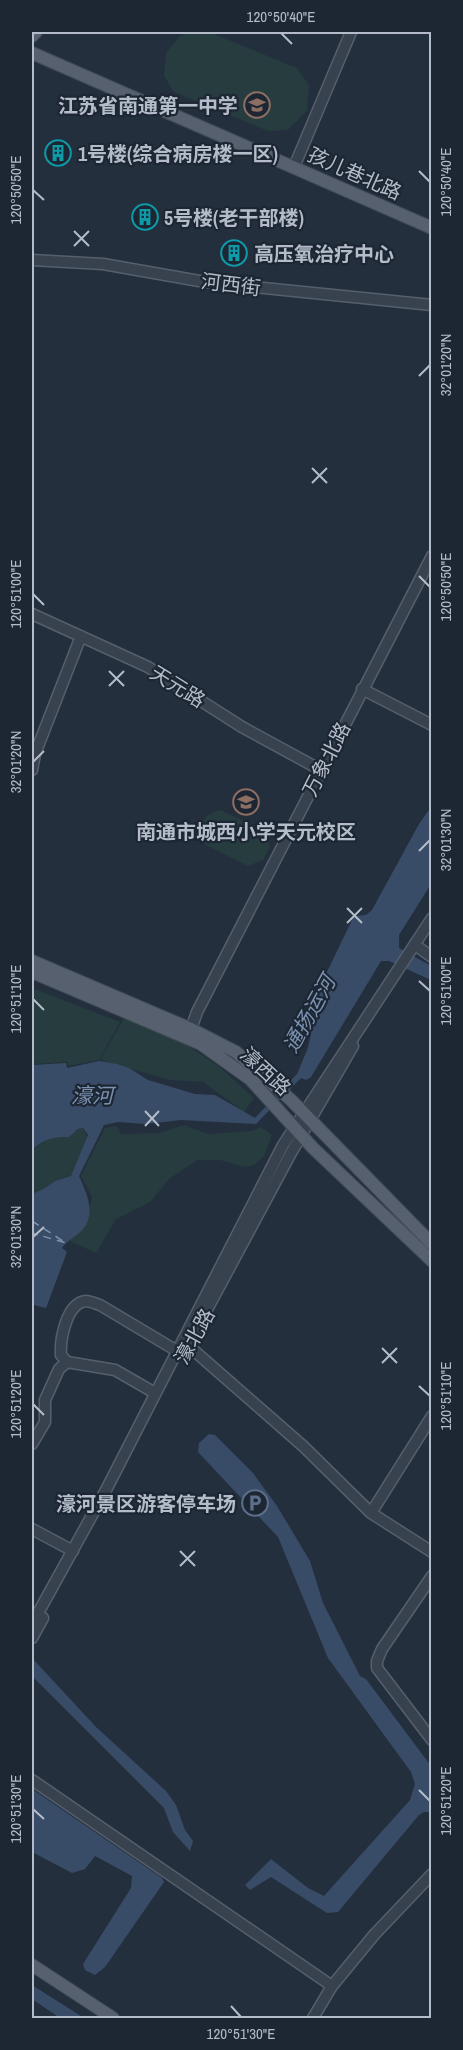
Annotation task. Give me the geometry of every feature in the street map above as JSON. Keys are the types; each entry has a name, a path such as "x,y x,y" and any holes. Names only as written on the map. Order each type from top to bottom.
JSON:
{"main road":[{"path":"32,36 36,32"},
{"name":"孩儿巷北路","path":"32,53 432,228"},
{"name":"濠西路","path":"32,961 191,1029 236,1052 291,1100 432,1244"},
{"name":"濠西路","path":"32,972 201,1044 238,1069 285,1114 298,1131 432,1261"},
{"path":"32,1965 113,2019"},
{"path":"32,1974 99,2019"}],"street":[{"path":"294,167 351,32"},
{"name":"河西街","path":"32,260 103,264 205,282 432,305"},
{"name":"万象北路","path":"191,1029 197,1012 319,770 432,556"},
{"name":"天元路","path":"32,614 148,667 242,727 319,770"},
{"path":"32,770 35,754 81,636"},
{"path":"362,689 432,725"},
{"name":"濠北路","path":"32,1638 111,1493 183,1346 298,1131 351,1054 357,1034 432,918"},
{"path":"413,947 432,957"},
{"path":"155,1393 115,1370 67,1362 61,1355 60,1346 68,1317 77,1305 86,1301 100,1305 183,1346 303,1446 371,1513 432,1552"},
{"name":"濠北路","path":"32,1624 73,1551 155,1393 183,1346"},
{"path":"32,1444 45,1422 45,1400 59,1369 67,1362"},
{"path":"371,1513 432,1416"},
{"path":"32,1528 73,1551"},
{"path":"432,1576 382,1649 377,1660 377,1668 432,1740"},
{"path":"32,1780 332,1986"},
{"path":"313,2019 332,1986 374,1935 432,1874"}],"green space":[{"path":"190,32 209,32 297,68 309,85 307,111 288,130 268,131 174,92 164,76 166,53 180,36"},
{"path":"220,810 266,831 270,847 263,860 248,866 204,844 201,832 202,822 208,815"},
{"path":"32,988 120,1022 99,1060 68,1066 67,1062 32,1064"},
{"path":"124,1018 181,1041 221,1068 254,1098 244,1112 203,1082 170,1080 100,1060"},
{"path":"184,1125 208,1134 252,1131 261,1127 272,1135 264,1156 254,1165 245,1167 220,1160 197,1160 169,1179 150,1202 116,1219 96,1253 68,1240 84,1227 92,1197 81,1176 105,1128 117,1126 121,1134 159,1133"},
{"path":"83,1128 88,1139 71,1176 55,1181 32,1194 32,1150 49,1139 69,1137 73,1131"}],"water":[{"name":"濠河","path":"431,807 431,884 399,935 399,948 431,966 431,980 389,961 381,961 311,1077 306,1080 301,1078 256,1124 181,1120 146,1124 118,1122 104,1125 79,1176 89,1202 88,1222 82,1231 62,1248 67,1252 46,1308 34,1305 32,1308 32,1194 55,1181 71,1176 88,1135 83,1128 78,1129 69,1137 49,1139 32,1150 32,1065 66,1063 67,1068 99,1061 117,1064 129,1068 148,1080 195,1094 215,1095 255,1118 297,1074 308,1048 313,1024 310,1007 354,916 366,915 372,910 419,824"},
{"path":"209,1434 215,1435 253,1473 277,1506 310,1561 323,1603 360,1676 366,1679 431,1766 431,1812 419,1815 338,1912 327,1913 271,1877 250,1890 245,1885 271,1859 308,1888 324,1896 410,1800 415,1784 411,1772 328,1658 278,1537 198,1452 199,1443"},
{"path":"32,1658 96,1727 166,1791 176,1805 185,1830 193,1841 190,1851 173,1832 164,1808 32,1676"},
{"path":"32,1789 162,1878 164,1882 105,1967 95,1975 85,1970 83,1964 131,1888 132,1876 95,1856 85,1869 72,1873 32,1852"},
{"path":"32,1985 84,2018 60,2018 32,1999"}],"ferry route":[{"path":"32,1221 66,1243 32,1233"}],"place":[{"name":"江苏省南通第一中学","path":"257,105"},
{"name":"1号楼(综合病房楼一区)","path":"58,153"},
{"name":"5号楼(老干部楼)","path":"145,217"},
{"name":"高压氧治疗中心","path":"234,253"},
{"name":"南通市城西小学天元校区","path":"246,802"},
{"name":"濠河景区游客停车场","path":"255,1503"}],"water label":[{"name":"通扬运河","path":"309,1014"}]}
